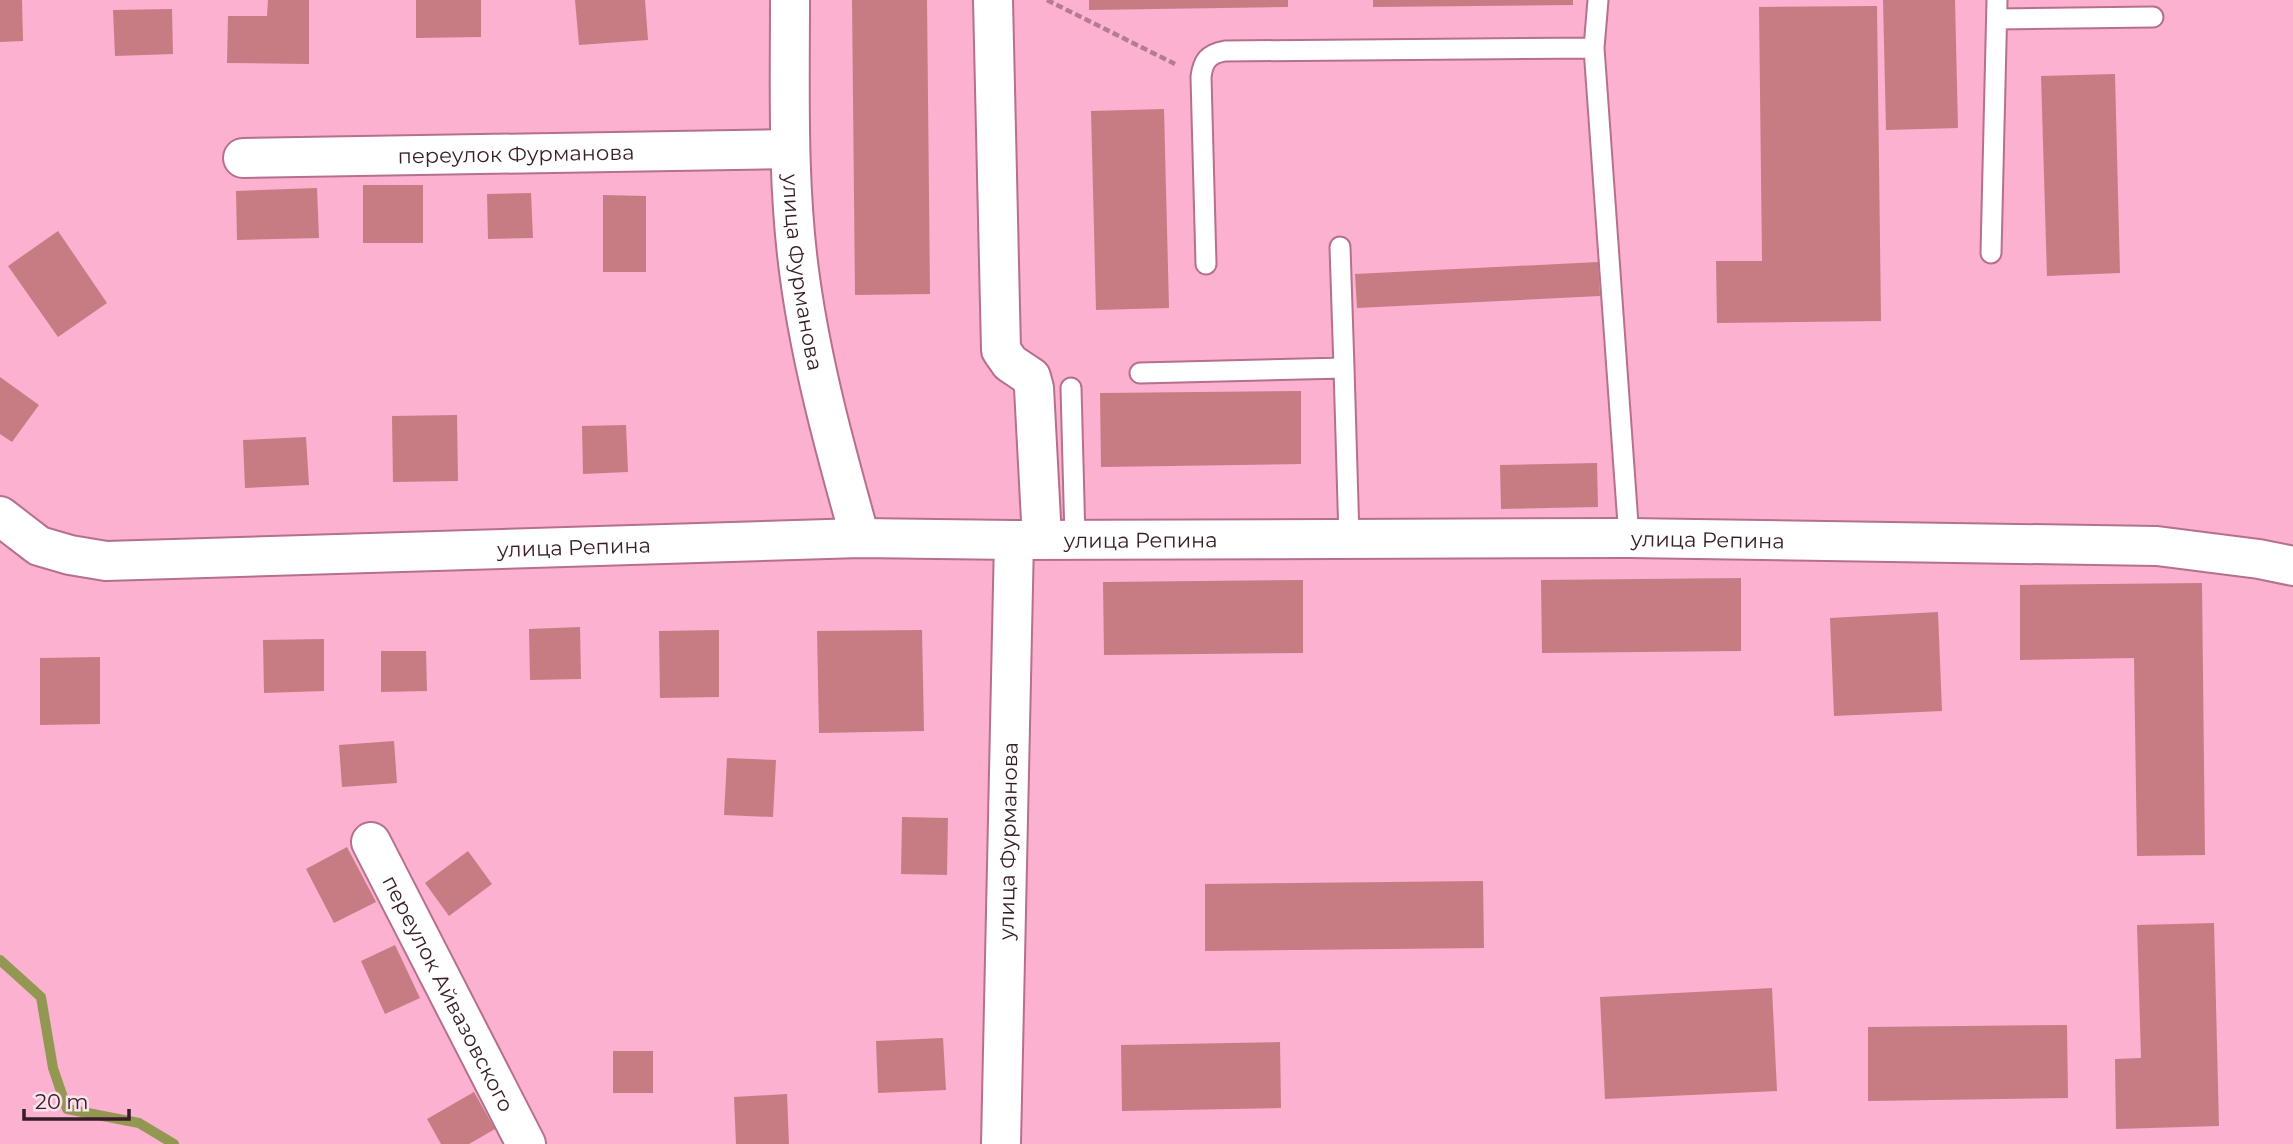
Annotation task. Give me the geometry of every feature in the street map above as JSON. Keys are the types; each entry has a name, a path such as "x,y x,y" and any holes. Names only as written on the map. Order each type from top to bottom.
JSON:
{"street":[{"name":"улица Фурманова","path":"790,0 790,149 802,290 824,410 860,538"},
{"name":"улица Фурманова","path":"993,0 1001,350 1010,363 1031,377 1034,388 1044,540 1000,1144"},
{"name":"переулок Фурманова","path":"243,158 790,149"},
{"name":"улица Репина","path":"0,516 39,545 70,555 106,561 860,538 1629,538 2157,546 2293,566"},
{"name":"переулок Айвазовского","path":"371,842 526,1144"}],"lane":[{"path":"1598,0 1594,48 1629,538"},
{"path":"1992,253 1997,10 2153,17"},
{"path":"1206,264 1201,78 1203,63 1213,53 1594,48"},
{"path":"1340,247 1349,538"},
{"path":"1140,373 1344,368"},
{"path":"1044,540 1070,388"}],"path":[{"path":"1047,0 1201,78"}],"building":[{"path":"0,0 22,0 23,41 0,42"},
{"path":"268,0 309,0 309,64 227,63 228,16 267,16"},
{"path":"416,0 481,0 481,37 416,38"},
{"path":"575,0 645,0 648,40 579,45"},
{"path":"852,0 927,0 930,294 855,295"},
{"path":"1089,0 1288,0 1288,7 1089,10"},
{"path":"1373,0 1573,0 1573,5 1373,7"},
{"path":"1883,0 1955,0 1958,128 1886,130"},
{"path":"1877,6 1881,321 1717,323 1716,261 1762,261 1759,7"},
{"path":"172,9 173,54 115,56 113,10"},
{"path":"2115,74 2120,273 2047,276 2041,76"},
{"path":"1164,109 1169,308 1096,310 1091,111"},
{"path":"363,185 423,185 423,243 363,243"},
{"path":"317,188 319,238 237,240 236,191"},
{"path":"531,193 533,238 488,239 487,194"},
{"path":"603,195 646,196 646,272 603,272"},
{"path":"58,231 107,303 58,337 8,266"},
{"path":"1598,262 1600,296 1357,308 1355,274"},
{"path":"0,377 39,405 12,442 0,434"},
{"path":"1301,391 1301,464 1101,467 1100,393"},
{"path":"457,415 458,481 393,482 392,416"},
{"path":"626,425 628,472 583,474 582,426"},
{"path":"306,437 309,485 245,488 243,440"},
{"path":"1597,463 1598,507 1501,509 1500,465"},
{"path":"1741,578 1741,651 1542,653 1541,580"},
{"path":"1303,580 1303,653 1104,655 1103,582"},
{"path":"2202,583 2205,855 2137,856 2134,658 2020,660 2020,585"},
{"path":"1938,612 1942,711 1834,716 1830,618"},
{"path":"580,627 581,679 530,680 529,629"},
{"path":"719,630 719,697 660,698 659,631"},
{"path":"922,630 924,731 819,733 817,631"},
{"path":"324,639 324,691 264,693 263,640"},
{"path":"381,651 426,651 427,691 381,692"},
{"path":"100,657 100,724 40,725 40,658"},
{"path":"394,741 397,783 342,787 339,745"},
{"path":"727,758 776,760 773,817 724,815"},
{"path":"902,817 948,818 947,875 901,874"},
{"path":"347,847 376,902 334,923 306,869"},
{"path":"468,851 492,884 449,916 425,883"},
{"path":"1483,881 1484,948 1205,951 1205,884"},
{"path":"2214,923 2219,1126 2116,1129 2115,1059 2141,1058 2137,925"},
{"path":"395,945 420,998 385,1014 361,961"},
{"path":"1772,988 1777,1091 1605,1099 1600,997"},
{"path":"2067,1025 2068,1098 1868,1101 1868,1027"},
{"path":"943,1038 946,1090 878,1093 876,1041"},
{"path":"1280,1042 1281,1108 1122,1111 1121,1045"},
{"path":"613,1051 653,1051 653,1093 613,1093"},
{"path":"474,1092 495,1129 469,1144 441,1144 427,1119"},
{"path":"787,1094 789,1144 736,1144 734,1097"}],"waterway":[{"path":"0,960 41,997 53,1068 67,1109 139,1123 174,1144"}]}
